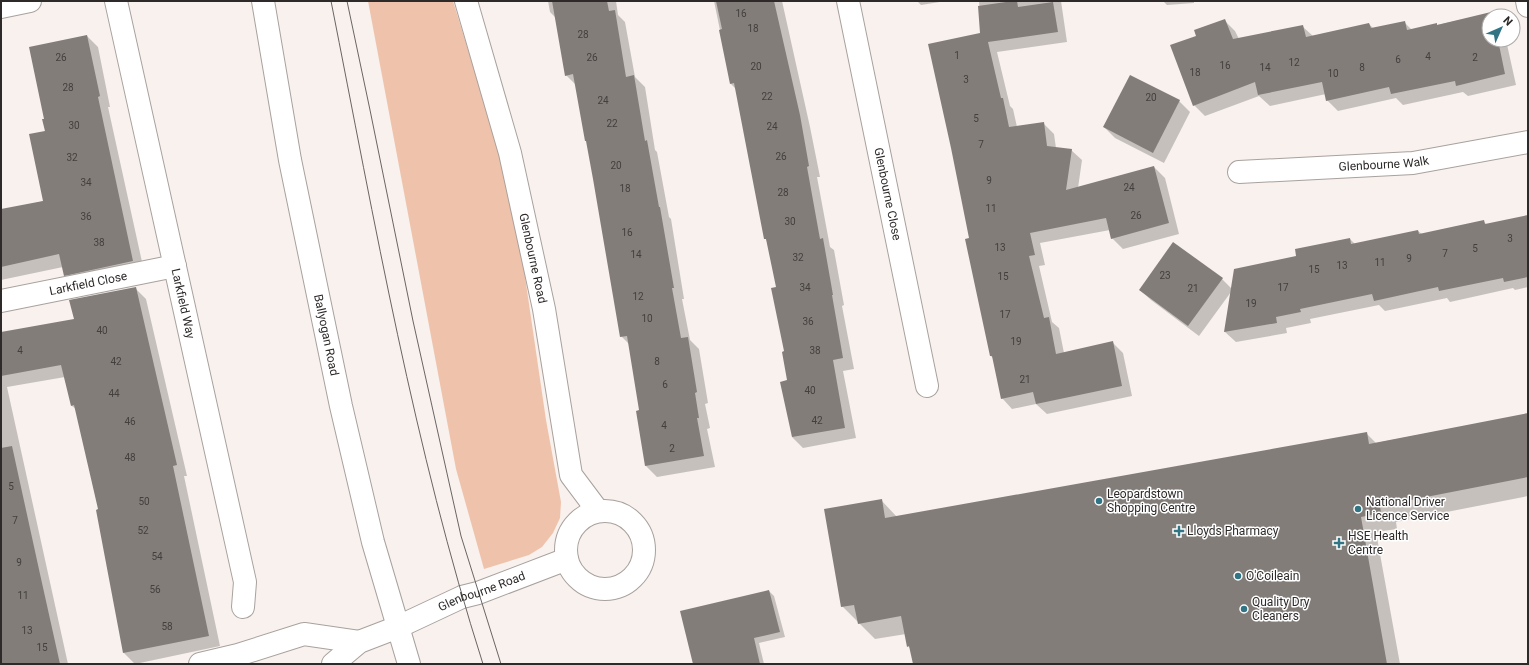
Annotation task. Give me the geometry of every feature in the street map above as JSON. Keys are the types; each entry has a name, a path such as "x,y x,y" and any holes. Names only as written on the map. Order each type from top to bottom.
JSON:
{"street":[{"path":"1,7 30,1"},
{"name":"Larkfield Way","path":"116,1 245,582 243,606"},
{"name":"Ballyogan Road","path":"263,1 290,160 341,406 373,542 409,664"},
{"name":"Glenbourne Road","path":"466,1 510,153 544,309 571,475 598,511"},
{"name":"Glenbourne Close","path":"848,1 927,386"},
{"path":"1527,1 1528,6"},
{"name":"Glenbourne Walk","path":"1239,172 1413,163 1528,142"},
{"name":"Larkfield Close","path":"1,301 175,266"},
{"path":"598,511 612,511 624,515 634,524 642,535 645,548 644,561 637,573 628,583 616,589 603,590 591,587 580,581 571,571 566,560 565,547 569,534 576,523 586,515 598,511"},
{"name":"Glenbourne Road","path":"359,642 398,627 462,597 478,593 566,560"},
{"path":"200,664 238,655 304,634 359,642"},
{"path":"333,664 359,642"}],"shaded area":[{"path":"368,1 453,1 489,118 508,189 523,263 546,420 561,502 560,518 553,533 542,547 529,555 484,569 456,469"}],"building":[{"path":"552,1 607,1 609,11 615,10 626,77 634,75 645,141 647,140 660,207 681,338 688,337 697,392 695,393 699,418 697,418 704,456 645,466 636,411 639,410 627,336 620,337 593,179 573,74 565,76"},
{"path":"716,1 774,1 800,115 809,166 807,167 820,239 823,238 833,295 843,358 833,360 845,428 792,437 780,382 787,380 782,352 784,351 771,288 776,287 766,239 764,239 734,83 730,84 719,30 722,29"},
{"path":"1017,1 1018,7 1053,2 1058,32 988,42 1009,127 1044,122 1047,146 1072,149 1066,190 1154,166 1169,223 1111,239 1106,218 1030,233 1035,255 1029,256 1044,318 1049,317 1056,354 1113,341 1122,386 1036,404 1033,392 1001,399 992,356 990,356 965,239 969,238 928,44 980,33 978,6"},
{"path":"1481,14 1481,48 1500,48 1505,74 1456,86 1455,81 1391,94 1389,87 1326,101 1322,82 1258,95 1255,82 1193,106 1170,45 1196,36 1194,30 1225,19 1233,39 1303,25 1306,37 1369,23 1371,28 1405,21 1407,30 1437,23 1437,25"},
{"path":"87,35 100,96 98,97 133,261 64,276 59,254 1,267 1,209 43,201 29,134 45,131 42,119 44,119 29,47"},
{"path":"1130,75 1180,100 1153,153 1103,127"},
{"path":"1528,215 1528,277 1504,282 1503,278 1439,291 1438,287 1374,301 1372,294 1300,309 1301,312 1276,317 1277,323 1224,332 1234,269 1296,256 1295,249 1350,238 1351,244 1418,230 1419,234 1484,220 1485,224"},
{"path":"1173,242 1223,278 1188,326 1139,290"},
{"path":"136,287 177,465 173,466 209,636 123,653 96,510 98,509 74,405 71,406 61,365 1,376 1,332 74,319 69,300"},
{"path":"1528,413 1528,477 1380,506 1381,513 1361,517 1387,664 913,664 909,646 907,647 901,616 858,624 854,605 841,607 824,509 882,499 885,518 1367,432 1369,444"},
{"path":"12,446 60,664 1,664 1,448"},
{"path":"769,590 780,632 754,638 760,664 693,664 680,611"}],"tram line":[{"path":"331,1 380,251 416,418 458,583 483,664"},
{"path":"347,1 413,321 461,536 501,664"}],"place":[{"name":"Leopardstown Shopping Centre","path":"1099,501"},
{"name":"National Driver Licence Service","path":"1358,509"},
{"name":"Lloyds Pharmacy","path":"1179,531"},
{"name":"HSE Health Centre","path":"1339,543"},
{"name":"O'Coileain","path":"1238,576"},
{"name":"Quality Dry Cleaners","path":"1244,609"}]}
